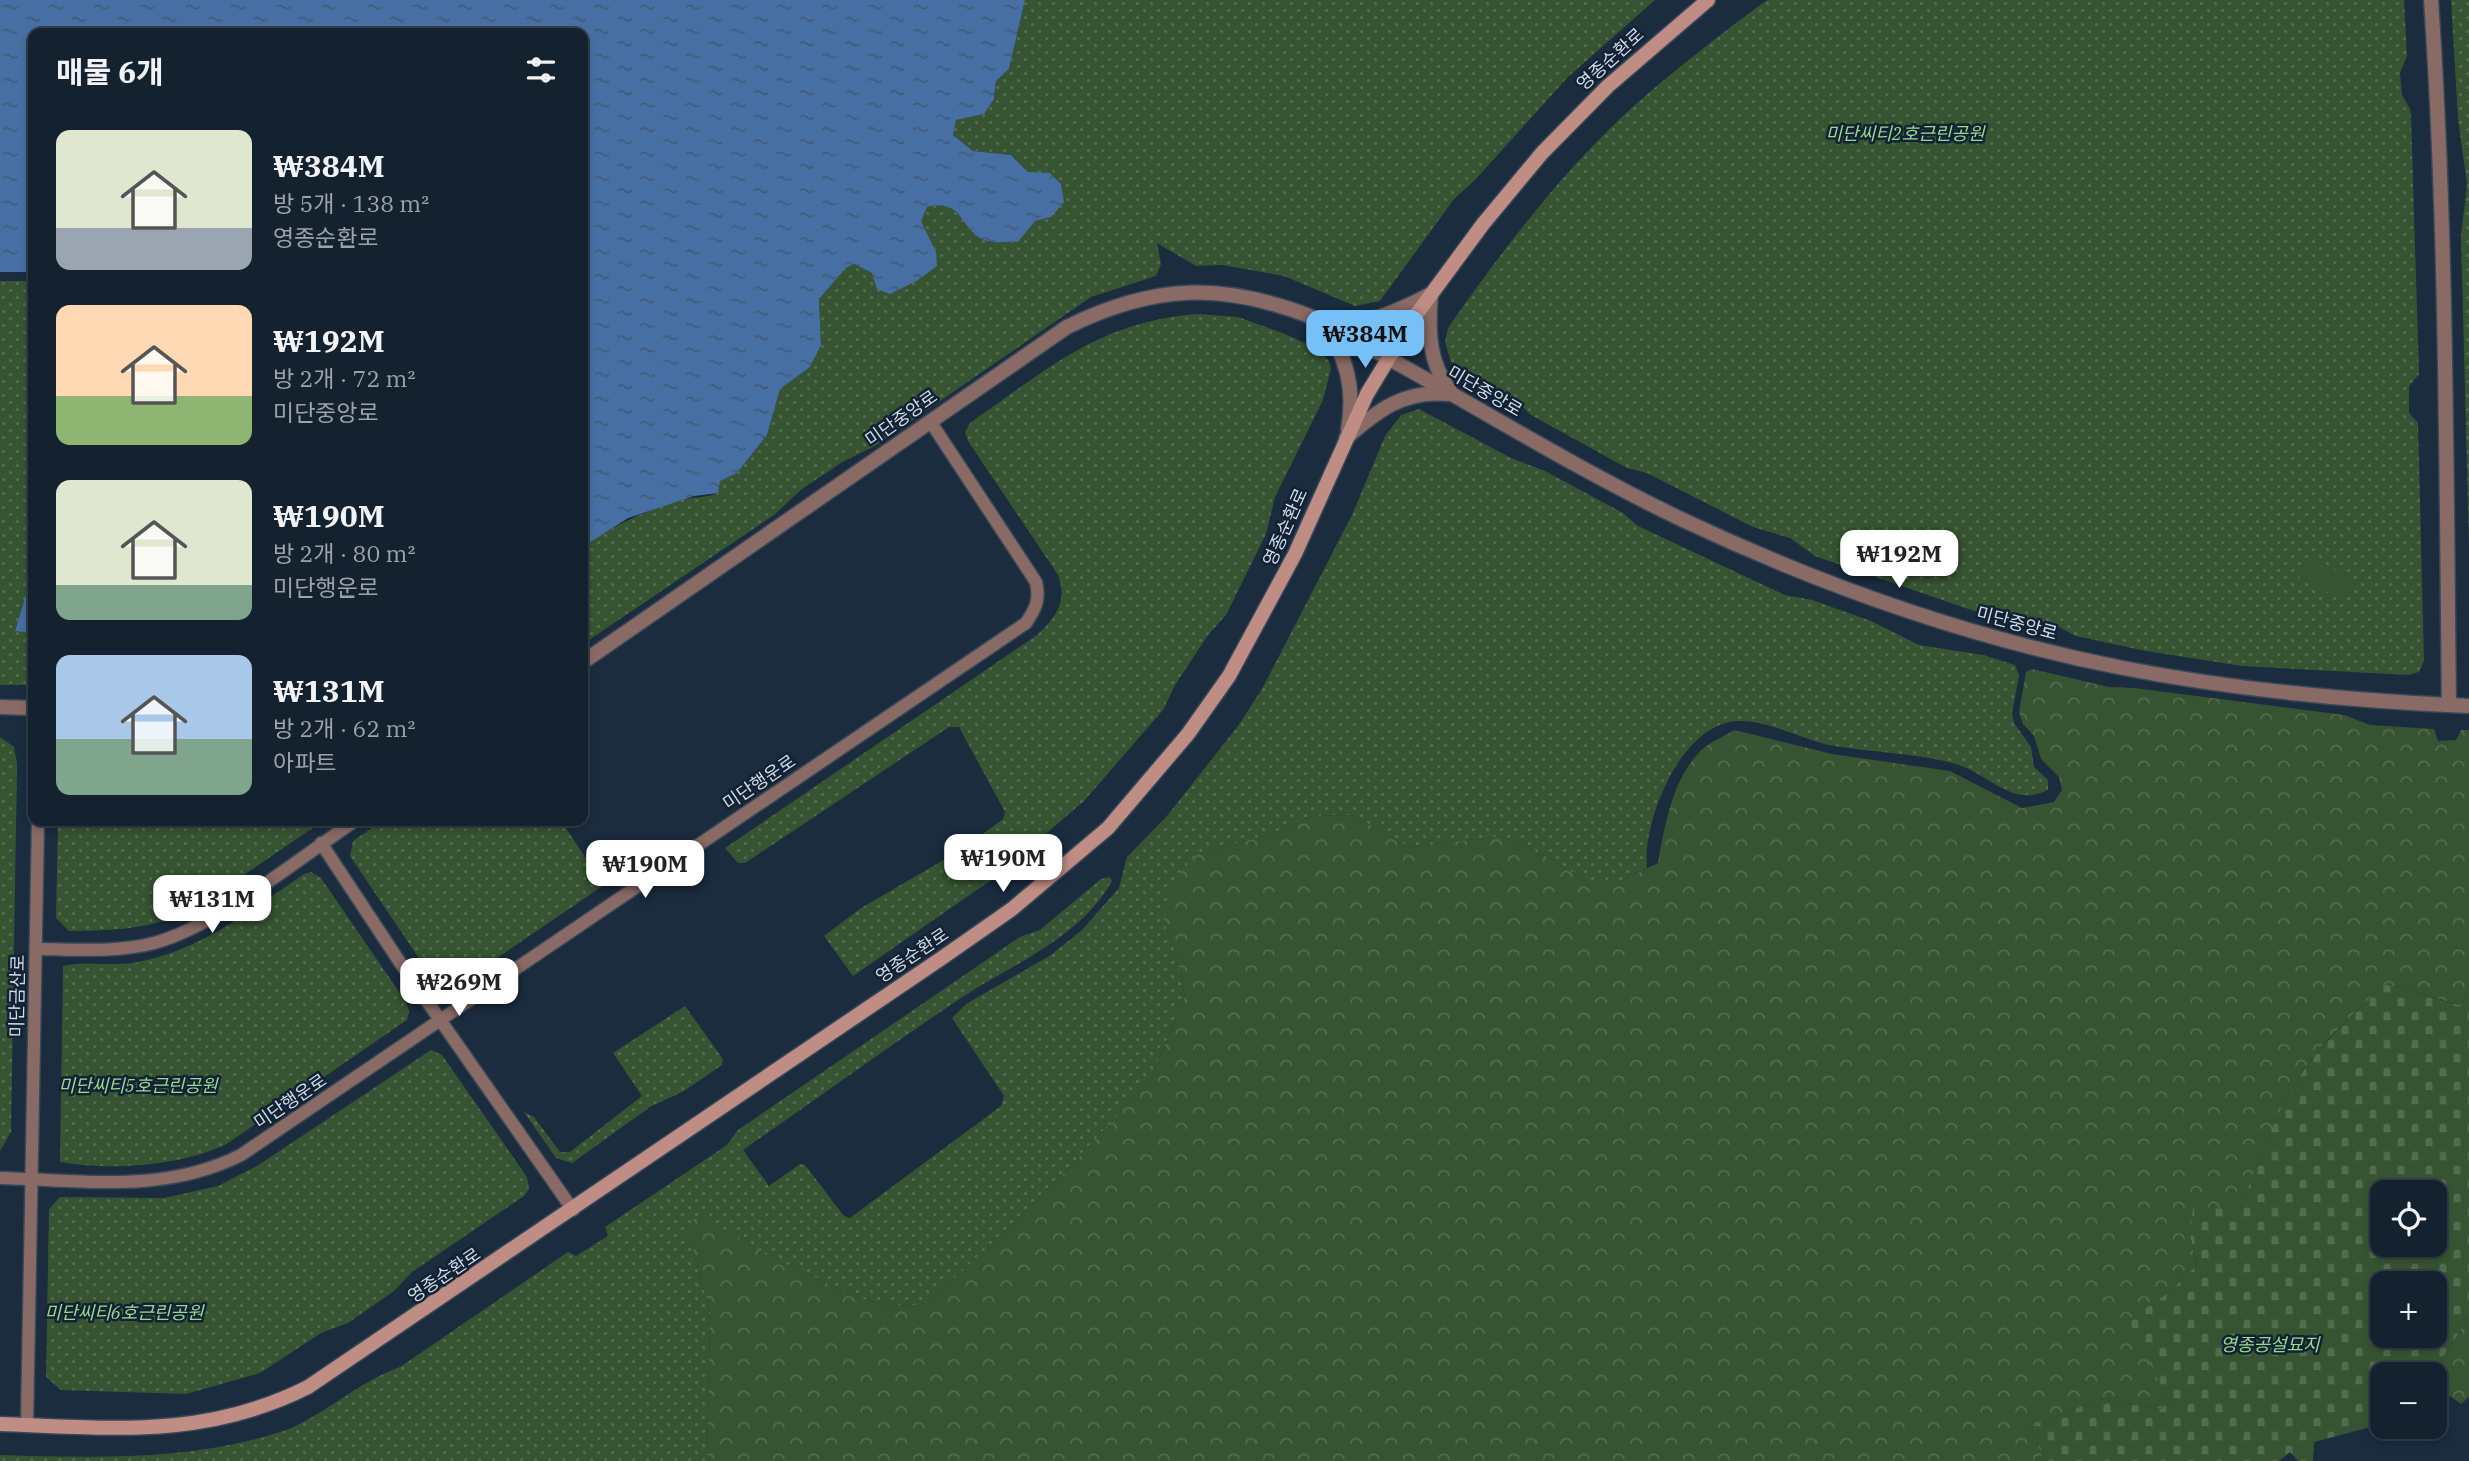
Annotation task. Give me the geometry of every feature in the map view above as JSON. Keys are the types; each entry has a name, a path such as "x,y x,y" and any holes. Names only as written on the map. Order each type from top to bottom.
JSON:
{"main road":[{"name":"영종순환로","path":"0,1424 159,1429 230,1418 281,1401 336,1371 1012,909 1108,828 1188,734 1229,676 1296,554 1346,439 1388,358 1431,294 1513,186 1575,118 1708,0"}],"street":[{"path":"2431,0 2444,334 2449,705"},
{"name":"미단중앙로","path":"588,659 1068,327 1133,300 1202,291 1238,294 1275,302 1318,320 1686,522 1856,594 1941,622 2123,668 2209,683 2469,706"},
{"path":"1318,320 1365,322 1398,311 1431,294 1431,350 1437,370 1453,395"},
{"path":"1318,320 1343,355 1348,375 1350,414 1346,439"},
{"path":"1346,439 1396,400 1423,394 1453,395"},
{"name":"미단행운로","path":"0,1178 153,1182 185,1178 216,1168 266,1139 1026,623 1036,608 1039,594 1036,582 930,421"},
{"path":"0,707 28,708"},
{"name":"미단금산로","path":"27,1425 38,826"},
{"path":"36,949 121,948 154,943 180,933 218,914 347,826"},
{"path":"321,843 573,1210"}],"green space":[{"path":"1025,0 1655,0 1568,77 1475,180 1454,199 1380,301 1355,306 1284,276 1222,265 1196,266 1157,243 1161,264 1156,276 1091,297 875,446 844,461 802,489 774,515 588,641 588,544 641,514 681,500 718,493 719,481 737,473 767,435 780,389 810,367 821,345 819,299 846,268 854,264 872,273 936,252 920,221 927,207 947,207 954,210 973,233 994,242 1018,242 1035,220 1051,217 1028,172 1011,155 973,151 953,135 956,120 984,114 994,99 996,81 1009,69"},
{"name":"미단씨티2호근린공원","path":"1767,0 2404,0 2407,56 2400,73 2402,95 2410,109 2411,117 2419,374 2409,386 2409,413 2418,423 2424,661 2419,672 2408,675 2242,666 2146,651 2076,636 2057,626 2010,614 1974,611 1815,556 1790,538 1753,527 1647,473 1627,468 1531,415 1516,400 1451,362 1445,342 1448,328 1488,271 1553,190 1625,114 1694,55"},
{"path":"2451,0 2469,0 2469,547 2461,236 2467,184 2458,119"},
{"path":"0,281 28,281 28,593 15,630 28,632 28,685 0,685"},
{"path":"1198,314 1238,317 1285,334 1318,349 1329,361 1331,369 1323,400 1275,497 1266,534 1226,615 1208,635 1175,685 1163,710 1084,801 994,878 853,976 824,936 861,908 961,850 1003,819 1005,812 959,727 949,727 745,863 738,863 725,848 1037,635 1055,615 1062,593 1058,575 968,441 965,432 970,423 1050,367 1103,337 1163,318"},
{"path":"1419,409 1511,458 1545,471 1623,513 1638,526 1785,595 1812,600 1871,621 1919,645 1983,655 2015,665 2019,676 2012,713 2014,723 2031,747 2034,767 2048,780 2048,790 2023,795 2001,788 1956,764 1835,746 1775,727 1737,721 1717,726 1699,739 1683,756 1669,778 1651,826 1647,868 1623,880 1585,880 1547,857 1502,836 1408,847 1353,815 1312,816 1268,835 1196,854 1163,919 1175,951 1185,997 1150,1080 1051,1187 953,1280 920,1305 893,1306 861,1299 790,1266 688,1233 710,1312 707,1461 0,1461 0,1455 110,1457 183,1452 254,1439 303,1422 371,1380 400,1367 568,1252 576,1256 608,1236 605,1227 727,1145 738,1130 1020,937 1040,930 1101,879 1110,877 1112,881 1098,901 1063,935 958,1000 743,1150 769,1186 800,1164 805,1165 844,1216 850,1218 1001,1106 1004,1096 952,1018 966,1004 1051,955 1082,930 1119,888 1127,857 1167,816 1238,726 1262,689 1352,515 1385,436 1401,415"},
{"path":"2310,557 2354,580 2343,600 2299,578"},
{"path":"2032,669 2109,687 2344,715 2370,725 2434,729 2438,741 2456,740 2461,730 2469,730 2469,997 2460,1005 2385,984 2340,1027 2309,1063 2274,1124 2240,1209 2190,1235 2197,1265 2168,1293 2129,1320 2170,1403 2160,1409 2099,1399 2031,1427 2044,1461 707,1461 710,1312 688,1233 692,1219 704,1218 790,1266 861,1299 893,1306 920,1305 953,1280 1051,1187 1150,1080 1185,997 1175,951 1163,919 1171,885 1196,854 1268,835 1312,816 1353,815 1408,847 1502,836 1547,857 1585,880 1623,880 1658,863 1672,800 1685,771 1705,747 1734,730 1832,754 1950,771 2022,808 2054,802 2062,790 2059,777 2041,759 2034,736 2023,724 2019,712 2026,672"},
{"path":"0,737 14,747 17,764 11,1132 0,1151"},
{"path":"58,826 316,826 194,909 178,916 148,925 69,931 56,918"},
{"path":"375,826 564,826 604,885 459,984 441,986 433,979 350,856 353,841"},
{"name":"미단씨티5호근린공원","path":"311,872 321,878 406,1002 409,1011 407,1020 225,1145 187,1158 144,1165 101,1166 60,1162 63,966 133,963 180,949 223,928"},
{"name":"영종공설묘지","path":"2385,984 2459,1005 2469,997 2469,1317 2440,1362 2370,1362 2370,1427 2314,1442 2313,1461 2298,1461 2290,1452 2279,1461 2044,1461 2031,1427 2099,1399 2160,1409 2170,1403 2128,1320 2168,1293 2197,1265 2190,1235 2193,1208 2240,1209 2274,1124 2290,1092 2309,1063 2351,1016"},
{"path":"685,1006 723,1059 722,1065 684,1091 650,1107 572,1163 556,1158 524,1112 534,1117 560,1152 570,1152 642,1096 613,1053"},
{"name":"미단씨티6호근린공원","path":"431,1050 442,1055 527,1177 529,1189 524,1196 412,1272 394,1291 348,1323 321,1333 260,1373 186,1394 61,1390 46,1377 49,1209 60,1197 164,1198 218,1186 257,1166"},
{"path":"2469,1317 2469,1397 2461,1404 2450,1396 2447,1399 2447,1362 2440,1362"}],"water":[{"path":"0,0 1025,0 1009,69 996,81 994,99 984,114 956,120 953,135 973,151 1011,155 1028,172 1050,173 1061,184 1064,202 1051,217 1035,221 1018,242 985,240 973,233 954,210 938,206 927,207 921,221 936,252 937,266 918,280 890,294 877,289 872,273 854,264 846,268 819,299 821,345 810,367 780,389 767,435 737,473 720,481 718,493 694,496 628,518 588,544 588,28 28,28 28,272 0,272"},
{"path":"28,589 28,632 15,631"}]}
